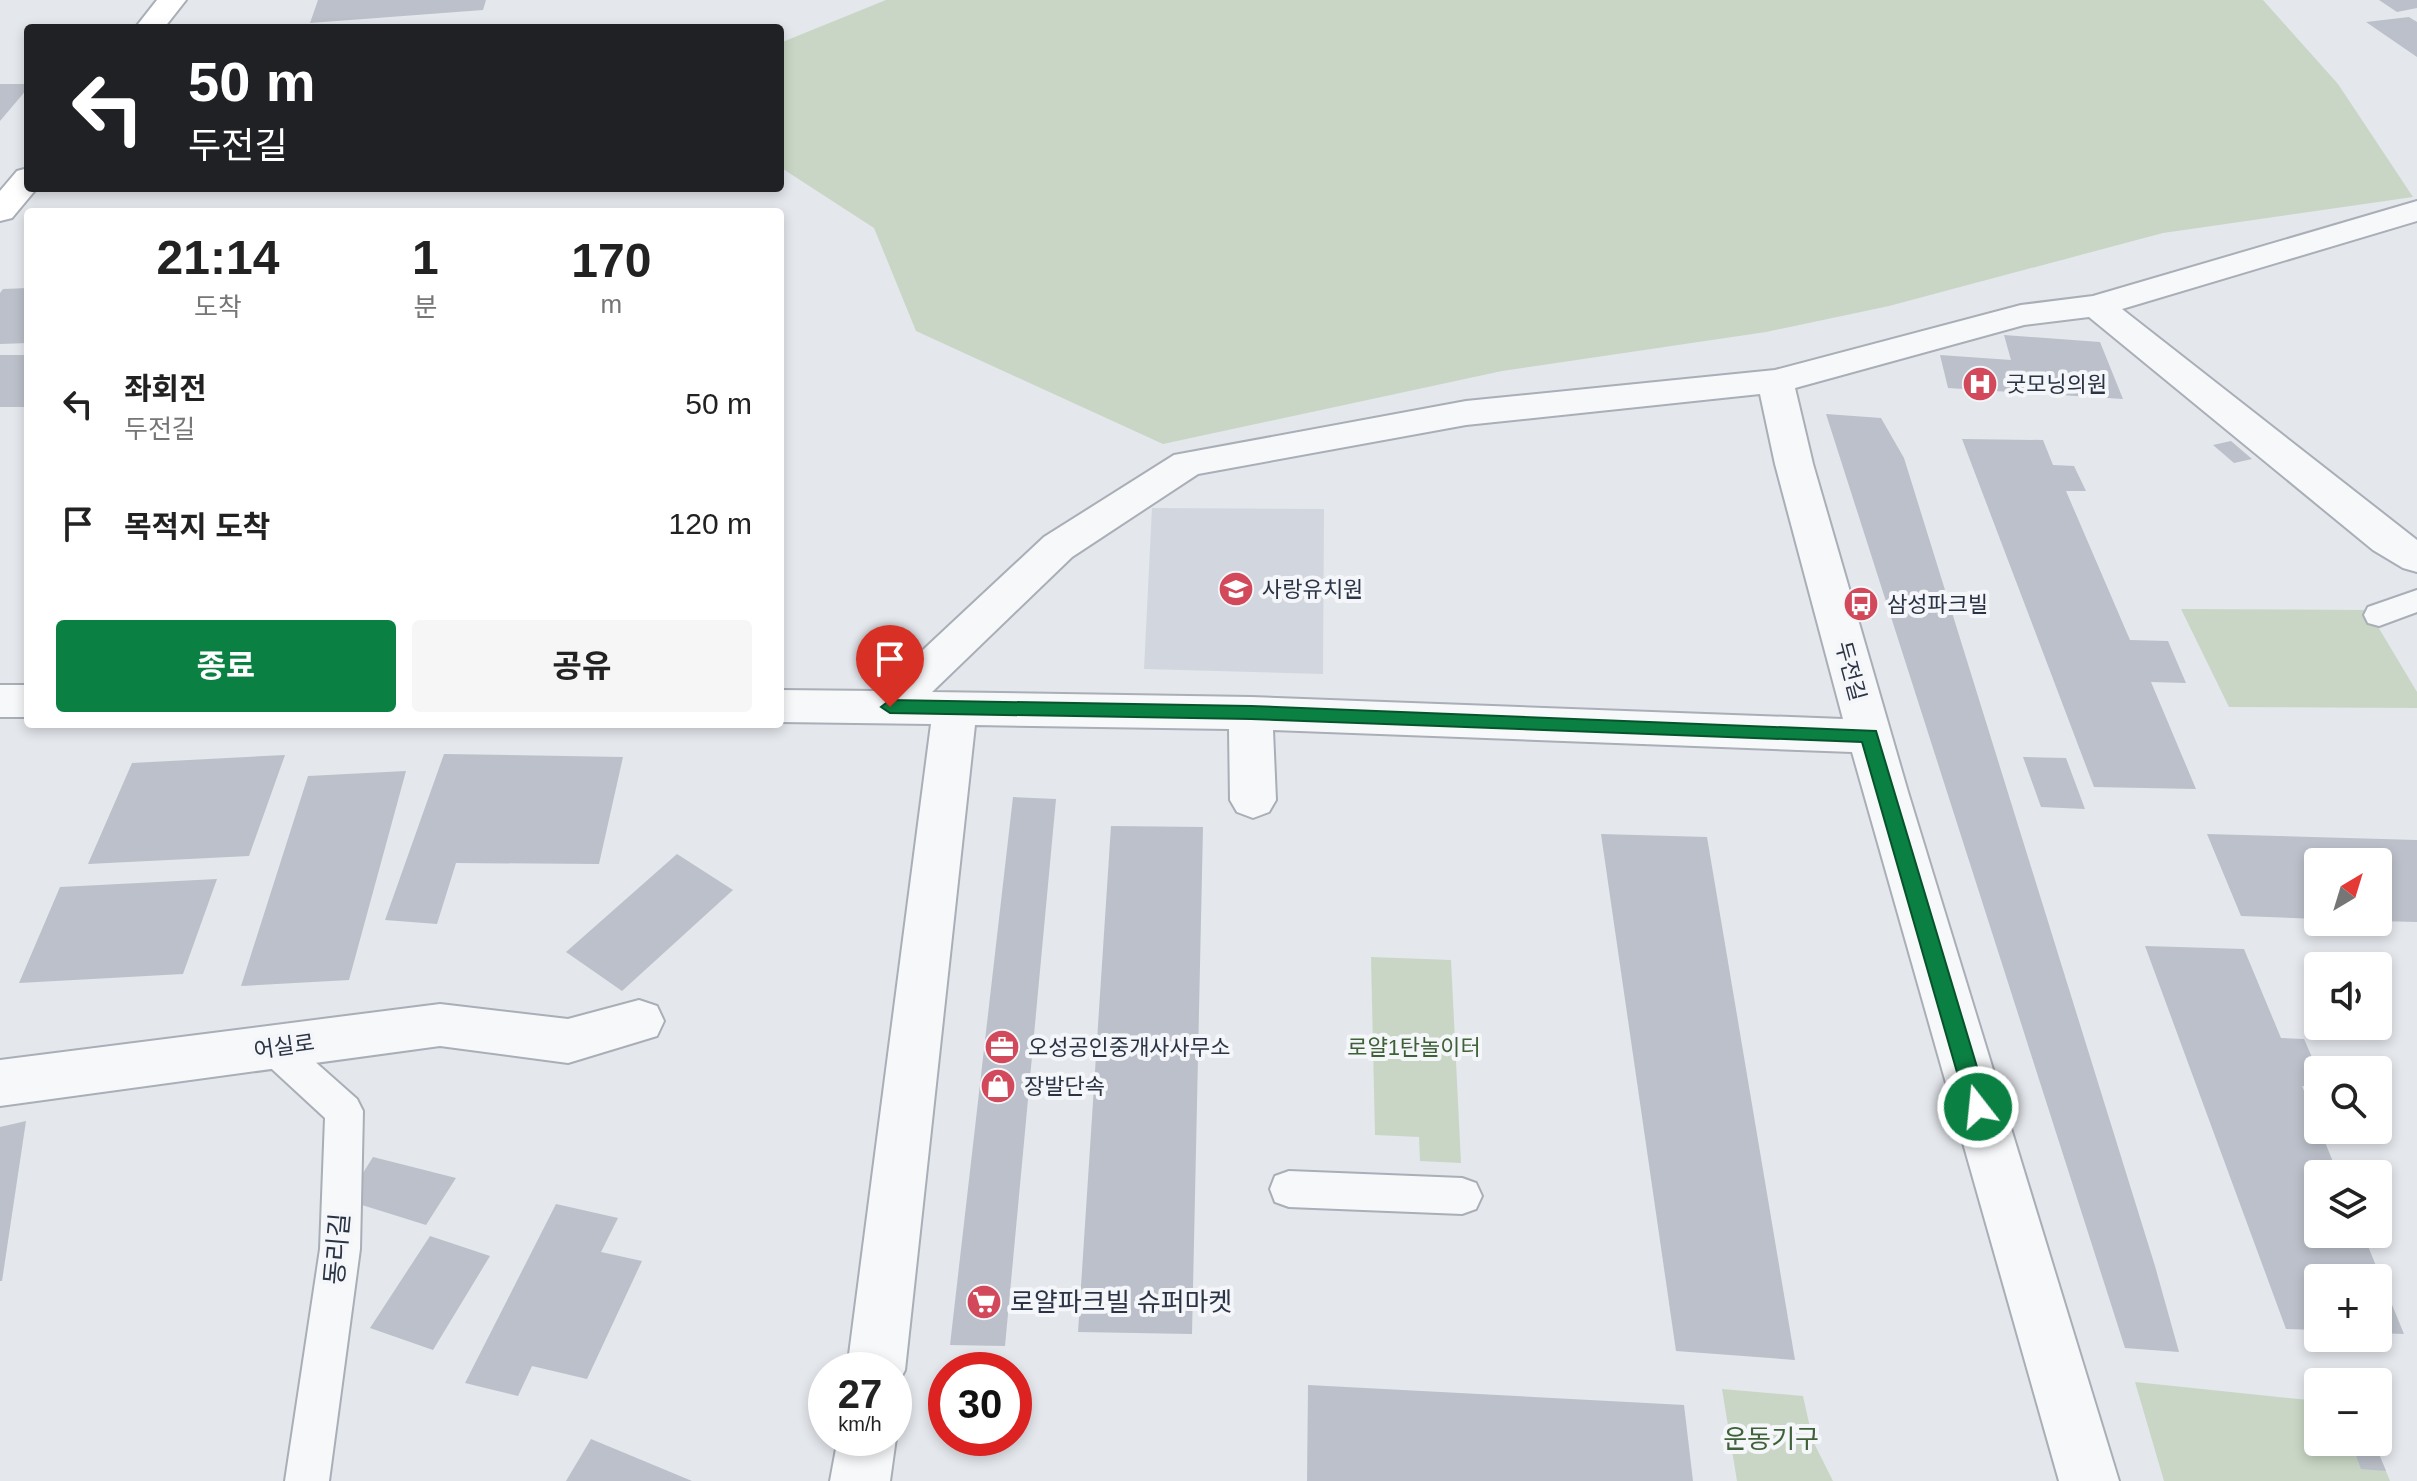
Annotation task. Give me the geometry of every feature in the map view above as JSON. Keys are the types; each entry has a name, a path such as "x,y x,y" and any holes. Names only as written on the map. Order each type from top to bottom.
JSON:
{"main road":[{"path":"152,24 172,0"},
{"path":"0,211 24,183"}],"street":[{"path":"890,707 1058,547 1187,464 1466,413 1775,381 1841,366 2021,315 2096,306 2417,211"},
{"path":"2096,306 2387,540 2417,558"},
{"name":"두전길","path":"784,706 1251,713 1869,736 1794,464 1775,381"},
{"path":"0,701 24,701"},
{"path":"878,1352 955,709"},
{"path":"1251,713 1253,800"},
{"path":"1869,736 2089,1481"},
{"name":"어실로","path":"0,1083 440,1025 568,1041 639,1021"},
{"path":"860,1481 864,1456"}],"lane":[{"path":"2379,615 2417,600"},
{"name":"동리길","path":"273,1047 344,1111 340,1249 307,1481"},
{"path":"1289,1189 1462,1196"}],"shaded area":[{"name":"사랑유치원","path":"1152,508 1324,509 1323,674 1144,669"}],"green space":[{"path":"886,0 2263,0 2338,84 2413,197 2163,233 1889,306 1766,332 1502,371 1163,444 916,331 874,228 784,170 784,41"},
{"path":"2181,609 2368,610 2417,692 2417,708 2229,707"},
{"name":"로얄1탄놀이터","path":"1371,957 1451,960 1461,1163 1420,1161 1419,1137 1375,1135"},
{"path":"2135,1382 2304,1400 2304,1456 2380,1456 2390,1481 2164,1481"},
{"name":"운동기구","path":"1722,1389 1803,1396 1813,1441 1833,1481 1737,1481"}],"building":[{"path":"318,0 486,0 483,10 310,23"},
{"path":"2379,0 2417,0 2417,8 2397,12"},
{"path":"2409,17 2417,22 2417,57 2366,22"},
{"path":"0,84 24,84 24,93 0,121"},
{"path":"24,288 24,343 0,344 0,293 3,289"},
{"path":"2004,335 2100,342 2123,399 1948,388 1940,355 2011,360"},
{"path":"0,355 24,355 24,407 0,407"},
{"path":"1826,414 1881,418 1904,458 2179,1352 2125,1348"},
{"path":"1962,439 2043,440 2053,465 2074,466 2086,491 2066,491 2130,640 2168,641 2186,683 2151,682 2196,789 2094,787"},
{"path":"2231,441 2252,459 2234,463 2213,445"},
{"path":"444,754 623,757 599,864 456,863 437,924 385,920"},
{"path":"285,755 249,856 88,864 132,763"},
{"path":"2023,757 2066,758 2085,809 2041,807"},
{"path":"406,771 349,980 241,986 308,776"},
{"path":"1013,797 1056,799 1005,1346 950,1345"},
{"path":"1111,826 1203,827 1192,1334 1078,1332"},
{"path":"1601,834 1707,837 1795,1360 1676,1351"},
{"path":"2207,834 2417,840 2417,922 2392,921 2392,848 2304,848 2304,918 2241,916"},
{"path":"677,854 733,890 622,991 566,952"},
{"path":"217,879 183,974 19,983 60,887"},
{"path":"2145,946 2244,949 2281,1038 2304,1039 2311,1056 2304,1056 2304,1144 2326,1144 2332,1160 2304,1160 2304,1248 2369,1248 2375,1264 2304,1264 2304,1330 2286,1329"},
{"path":"26,1121 2,1281 0,1281 0,1127"},
{"path":"373,1157 456,1178 426,1225 346,1200"},
{"path":"556,1204 618,1218 601,1252 642,1261 587,1379 532,1366 518,1396 465,1383"},
{"path":"430,1236 490,1256 433,1350 370,1328"},
{"path":"2392,1305 2404,1334 2392,1334"},
{"path":"1308,1385 1684,1405 1693,1481 1307,1481"},
{"path":"591,1439 692,1481 566,1481"},
{"path":"2356,1456 2380,1456 2386,1471 2361,1469"}],"place":[{"name":"굿모닝의원","path":"1980,384"},
{"name":"사랑유치원","path":"1236,589"},
{"name":"삼성파크빌","path":"1861,604"},
{"name":"오성공인중개사사무소","path":"1002,1047"},
{"name":"장발단속","path":"998,1086"},
{"name":"로얄파크빌 슈퍼마켓","path":"984,1302"}],"route":[{"path":"890,707 1251,713 1869,736 1978,1107"}]}
